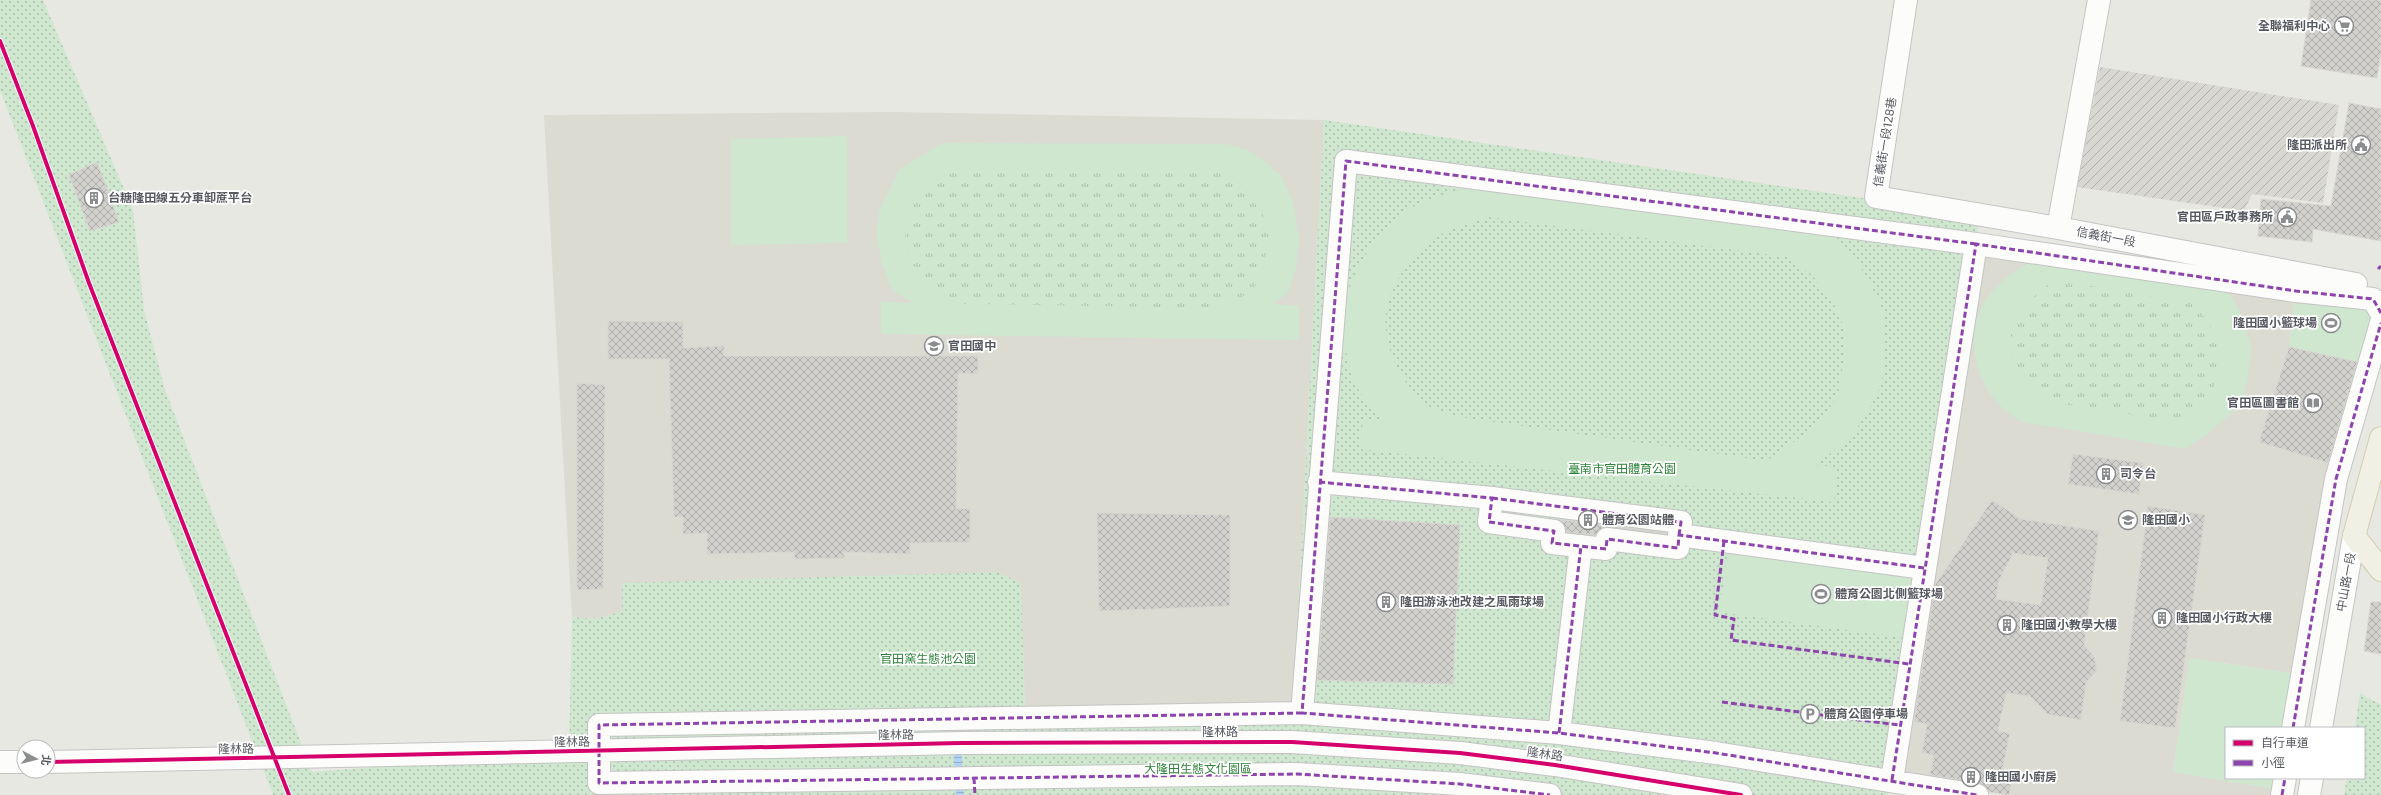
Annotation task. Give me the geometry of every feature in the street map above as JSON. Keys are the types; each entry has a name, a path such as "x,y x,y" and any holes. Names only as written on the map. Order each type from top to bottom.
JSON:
{"main road":[{"name":"中山路一段","path":"2354,536 2381,438"},
{"path":"2354,536 2381,570"}],"street":[{"name":"信義街一段128巷","path":"1906,0 1876,197 2058,228"},
{"path":"2058,228 2099,0"},
{"path":"1302,713 1319,482 1346,161 1976,244 2296,290 2374,299 2381,313"},
{"name":"信義街一段","path":"2058,228 2381,289"},
{"path":"1892,780 1924,568 1976,244"},
{"path":"2294,727 2336,479 2381,324"},
{"path":"1319,482 1492,498 1681,522 1678,548 1607,539 1606,549 1552,543 1554,532 1489,522 1492,498"},
{"path":"1679,535 1924,568"},
{"name":"中山路一段","path":"2321,727 2354,536"},
{"path":"1559,733 1581,546"},
{"path":"1550,795 1460,784 1297,774 975,787 599,783 599,725 1302,713 1559,733 1716,753 1892,780 1977,795"},
{"name":"隆林路","path":"56,762 600,752 961,743 1292,742 1460,753 1555,765 1741,795"},
{"path":"0,762 16,762"},
{"path":"2282,795 2285,779"},
{"path":"2309,795 2312,779"}],"shaded area":[{"path":"2100,67 2339,105 2323,203 2252,194 2244,211 2077,187"},
{"name":"官田國中","path":"892,112 1324,120 1293,706 1025,710 1021,584 622,583 622,611 596,619 572,617 544,115"},
{"name":"隆田國小","path":"1976,244 2296,291 2289,347 2259,442 2334,465 2296,674 2190,658 2173,772 2280,790 2279,795 2010,795 1903,778"}],"green space":[{"name":"臺南市官田體育公園","path":"0,0 43,0 133,210 144,310 164,387 312,772 569,752 572,617 596,619 622,611 622,583 997,572 1021,583 1025,710 1293,706 1324,120 1980,215 1888,795 273,795 0,90"},
{"path":"847,136 847,243 731,245 731,139"},
{"path":"942,143 1226,144 1248,150 1263,160 1282,177 1293,202 1299,237 1296,268 1288,293 1273,304 1299,306 1298,340 881,334 881,302 913,303 892,290 882,263 877,240 879,211 899,170","holes":["1212,167 1237,180 1262,212 1269,236 1264,263 1255,287 1238,300 1215,308 964,304 952,301 937,293 913,265 906,248 905,240 907,223 915,199 923,188 932,181 958,170"]},
{"path":"1212,167 1236,180 1262,212 1269,236 1264,263 1255,287 1238,300 1215,308 964,304 946,299 937,293 917,271 908,255 906,248 905,240 909,214 919,193 932,181 958,170"},
{"path":"1492,183 1833,234 1856,260 1870,283 1884,313 1885,346 1882,383 1867,413 1847,442 1813,465 1837,467 1834,502 1359,449 1363,420 1386,421 1371,407 1359,390 1353,378 1347,356 1344,335 1344,314 1354,275 1364,257 1377,240 1411,208 1440,195","holes":["1489,217 1787,257 1812,275 1833,302 1843,325 1844,357 1838,396 1814,428 1766,461 1453,416 1425,404 1413,393 1401,375 1390,351 1386,332 1386,314 1390,296 1408,264 1422,249 1443,233"]},
{"path":"2036,259 2210,284 2231,295 2242,316 2251,346 2248,377 2242,404 2204,437 2184,449 2051,426 2030,424 2017,419 1998,404 1985,384 1980,374 1977,362 1974,338 1976,324 1986,300 2002,281","holes":["2057,280 2160,298 2175,299 2190,303 2202,314 2212,329 2216,339 2219,354 2219,367 2217,379 2212,389 2196,406 2172,421 2043,401 2017,374 2012,356 2011,335 2016,314 2043,288"]},
{"path":"2057,280 2190,303 2199,310 2206,319 2216,339 2219,354 2219,367 2217,379 2212,389 2196,406 2172,421 2043,401 2017,374 2012,356 2011,335 2016,314 2043,288"},
{"name":"隆田國小籃球場","path":"2296,291 2373,299 2366,365 2289,347"},
{"name":"體育公園北側籃球場","path":"1728,550 1923,576 1913,639 1719,612"},
{"path":"2190,658 2296,674 2289,727 2225,727 2225,779 2282,779 2280,790 2173,772"},
{"path":"2360,693 2381,705 2381,795 2344,795 2347,779 2365,779 2365,727 2355,727"}],"water":[{"path":"961,743 964,795 956,795 953,744"}],"building":[{"name":"全聯福利中心","path":"2311,0 2381,0 2381,52 2377,78 2301,66"},
{"name":"隆田派出所","path":"2349,103 2381,109 2381,241 2313,229 2312,242 2258,236 2261,199 2331,206"},
{"name":"台糖隆田線五分車卸蔗平台","path":"97,162 119,222 90,231 69,175"},
{"path":"608,321 683,322 683,348 724,346 724,356 978,356 978,374 958,373 956,509 970,508 970,542 910,543 910,554 844,552 844,558 795,559 794,552 707,554 707,533 683,534 683,517 674,517 669,359 608,359"},
{"name":"官田區圖書館","path":"2289,347 2357,362 2328,463 2259,442"},
{"path":"577,383 605,385 603,589 577,590"},
{"name":"司令台","path":"2073,454 2143,463 2139,494 2068,484"},
{"name":"隆田國小教學大樓","path":"1992,500 2021,519 2099,531 2084,645 2094,656 2097,670 2086,682 2081,720 2047,714 2030,696 2006,693 1998,731 2010,733 2002,771 2013,773 2009,795 1989,792 1985,786 1979,783 1930,775 1934,755 1922,753 1927,724 1914,722 1935,585","holes":["2013,553 2048,558 2041,605 1996,599 1999,580"]},
{"name":"隆田國小行政大樓","path":"2148,506 2205,515 2175,728 2120,721"},
{"path":"1097,513 1230,515 1230,606 1099,611"},
{"name":"隆田游泳池改建之風雨球場","path":"1330,517 1460,525 1453,684 1317,680"},
{"path":"1556,519 1667,534 1609,527 1602,528 1595,535 1566,532 1562,521"},
{"path":"2371,602 2381,602 2381,654 2364,651"}],"marked path":[{"path":"1976,244 1346,161 1302,713 1559,733 1716,753 1977,795"},
{"path":"1892,780 1976,244 2296,291 2373,299 2381,313"},
{"path":"2378,269 2381,266"},
{"path":"2293,727 2336,479 2381,323"},
{"path":"1319,482 1492,498 1489,522 1554,531 1552,543 1606,549 1607,539 1678,548 1679,535 1924,568"},
{"path":"1492,498 1681,522 1679,535"},
{"path":"1724,541 1715,615 1734,619 1731,640 1909,664"},
{"path":"1559,733 1581,546"},
{"path":"1722,702 1899,725"},
{"path":"1302,713 599,725 599,783 1297,774 1460,784 1550,795"},
{"path":"974,778 975,795"},
{"path":"2282,795 2285,779"}],"cycle path":[{"path":"0,41 33,126 89,283 289,795"},
{"path":"56,762 961,743 1292,742 1460,753 1555,765 1741,795"}],"place":[{"name":"全聯福利中心","path":"2344,26"},
{"name":"隆田派出所","path":"2361,145"},
{"name":"台糖隆田線五分車卸蔗平台","path":"94,198"},
{"name":"官田區戶政事務所","path":"2287,217"},
{"name":"隆田國小籃球場","path":"2331,323"},
{"name":"官田國中","path":"934,346"},
{"name":"官田區圖書館","path":"2313,403"},
{"name":"司令台","path":"2106,474"},
{"name":"體育公園站體","path":"1588,520"},
{"name":"隆田國小","path":"2128,520"},
{"name":"體育公園北側籃球場","path":"1821,594"},
{"name":"隆田游泳池改建之風雨球場","path":"1386,602"},
{"name":"隆田國小行政大樓","path":"2162,618"},
{"name":"隆田國小教學大樓","path":"2007,625"},
{"name":"體育公園停車場","path":"1810,714"},
{"name":"隆田國小廚房","path":"1971,777"}],"park label":[{"name":"官田窯生態池公園","path":"928,659"},
{"name":"大隆田生態文化園區","path":"1198,769"}]}
